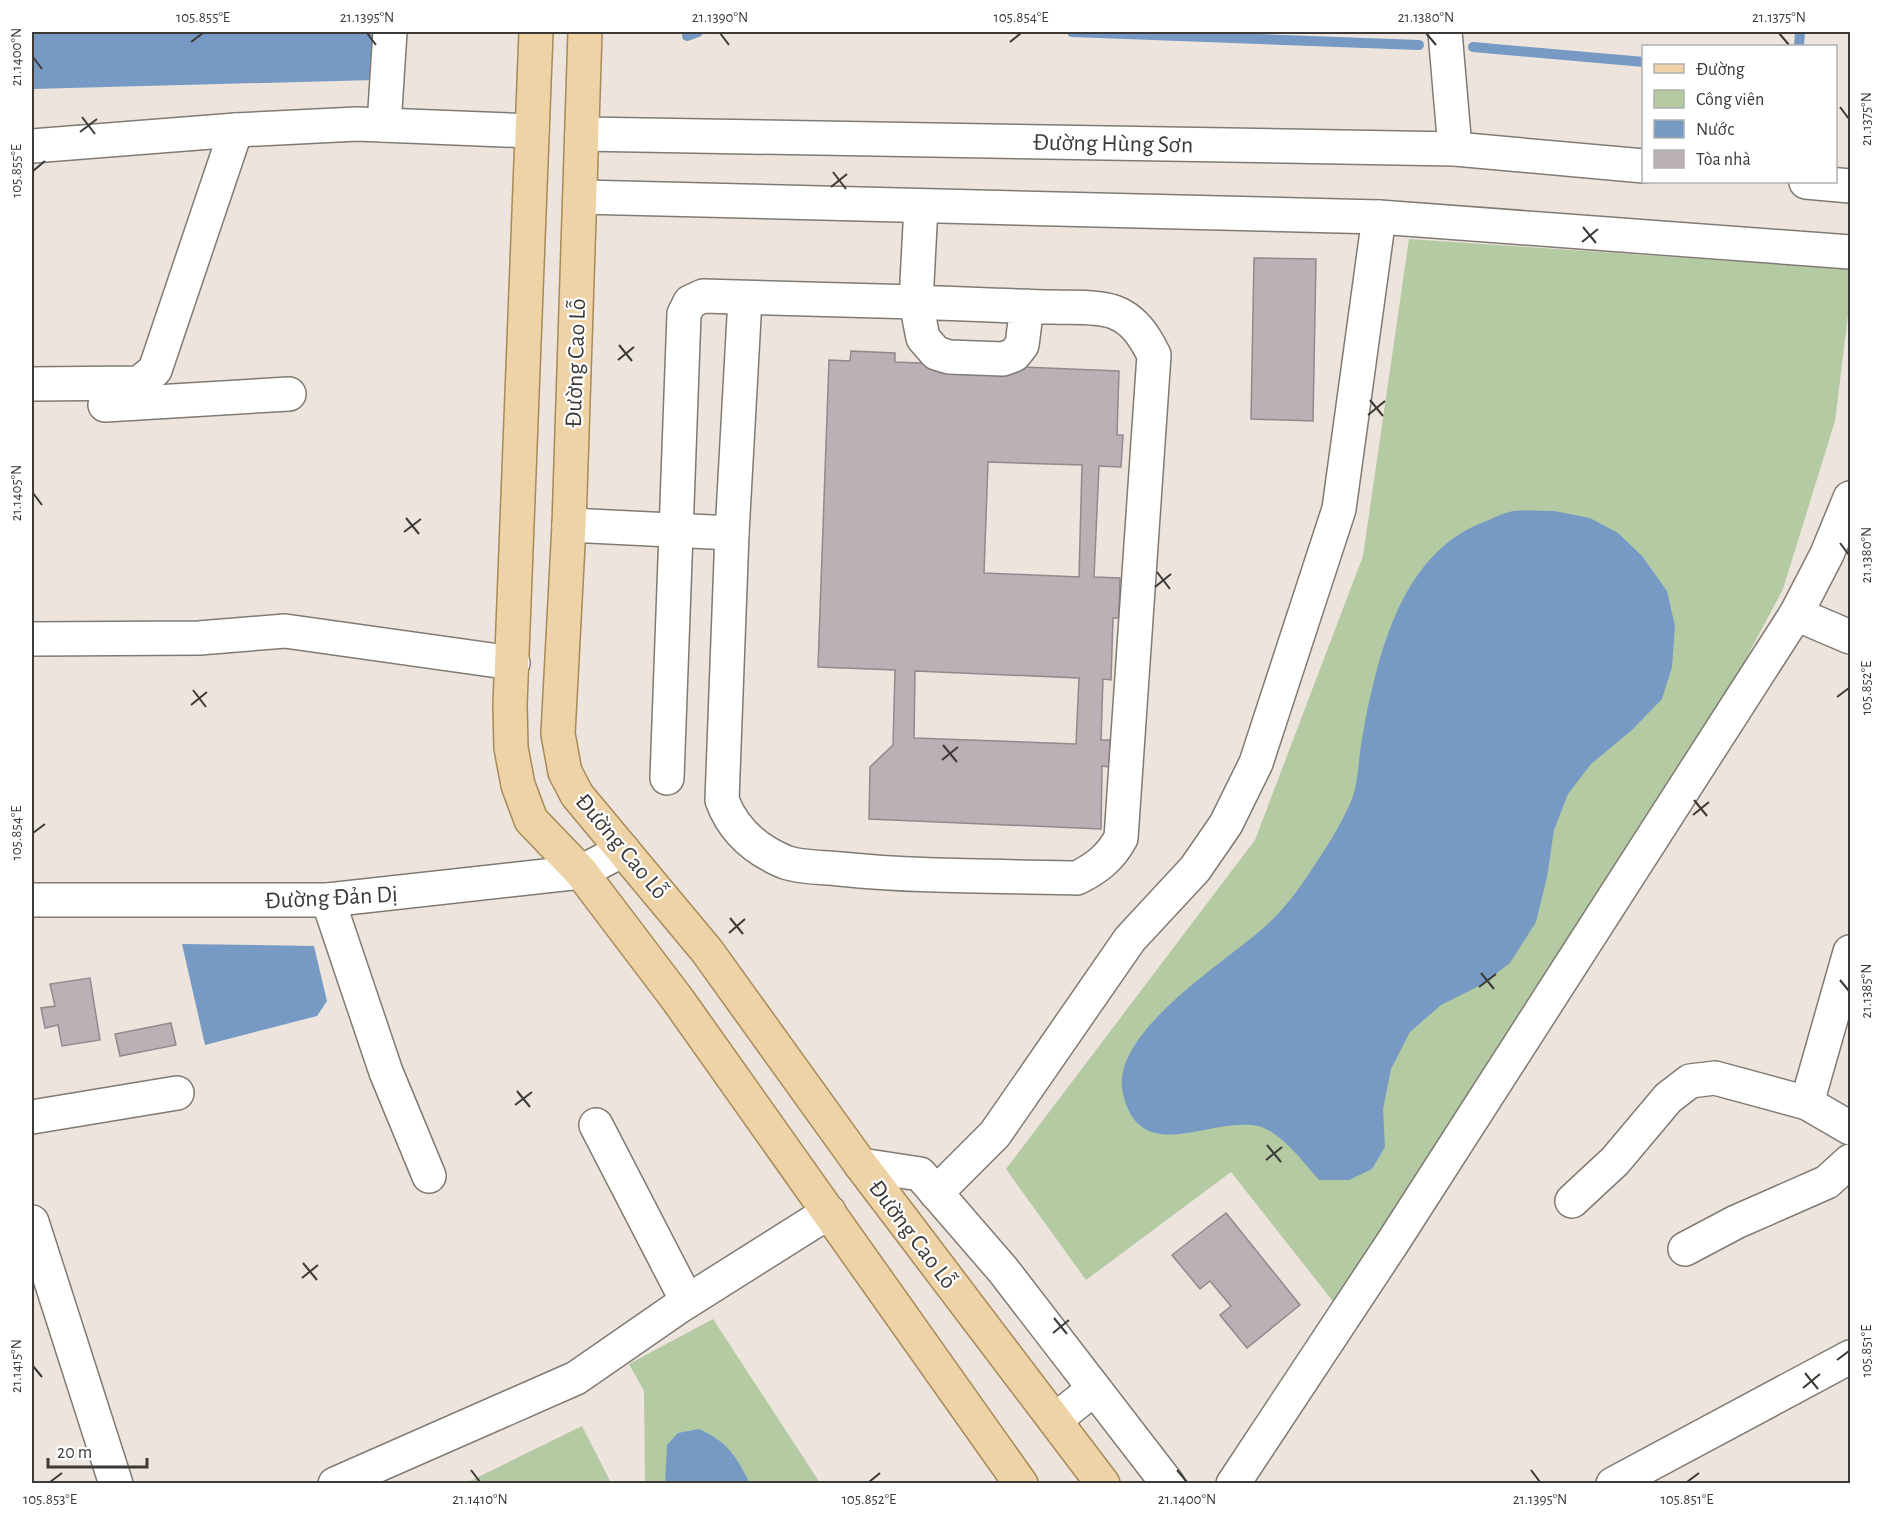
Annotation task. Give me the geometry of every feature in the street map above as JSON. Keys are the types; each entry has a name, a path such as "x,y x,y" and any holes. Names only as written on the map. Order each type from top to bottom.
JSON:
{"main road":[{"name":"Đường Cao Lỗ","path":"536,32 513,663 511,748 518,785 531,820 581,872 678,1000 1021,1484"},
{"name":"Đường Cao Lỗ","path":"585,32 581,197 558,734 565,772 577,795 707,951 861,1165 1103,1484"}],"street":[{"path":"384,125 390,32"},
{"path":"1444,32 1455,149"},
{"path":"32,146 236,130 384,125 532,131"},
{"path":"32,384 139,383 154,370 236,130"},
{"name":"Đường Hùng Sơn","path":"582,134 1455,149 1642,166"},
{"path":"1817,183 1851,186"},
{"path":"581,197 1379,217 1851,252"},
{"path":"921,206 916,302 923,338 936,353 949,357 1004,359 1014,355 1022,345 1027,306"},
{"path":"936,1193 995,1134 1130,939 1195,869 1226,824 1256,763 1339,509 1379,217"},
{"path":"667,778 684,314 690,302 703,296 1027,306 1113,312 1129,319 1146,337 1154,355 1122,838 1113,854 1096,868 1077,878 858,871 788,863 763,852 740,832 728,816 722,800 732,533 745,298"},
{"path":"32,406 137,404 289,394"},
{"path":"1233,1484 1399,1233 1796,614 1827,554 1851,498"},
{"path":"568,525 732,533"},
{"path":"1796,614 1851,637"},
{"path":"32,639 199,638 285,631 513,663"},
{"name":"Đường Đản Dị","path":"32,900 328,900 581,872 623,850"},
{"path":"328,900 386,1072 429,1176"},
{"path":"1806,1103 1851,951"},
{"path":"1572,1201 1615,1161 1668,1098 1690,1082 1715,1078 1806,1103 1851,1128"},
{"path":"32,1117 177,1093"},
{"path":"596,1125 687,1301"},
{"path":"1685,1249 1736,1222 1827,1182 1851,1161"},
{"path":"861,1165 920,1174 1003,1270 1168,1484"},
{"path":"335,1484 576,1378 687,1301 829,1212"},
{"path":"32,1221 116,1484"},
{"path":"1613,1484 1851,1357"},
{"path":"1055,1420 1094,1389"}],"green space":[{"path":"1409,239 1850,269 1850,299 1835,421 1783,589 1741,668 1335,1304 1231,1172 1086,1280 1006,1169 1255,840 1363,556"},
{"path":"713,1319 820,1483 645,1483 644,1391 629,1364"},
{"path":"582,1426 611,1483 466,1483"}],"water":[{"path":"32,32 375,32 375,80 32,89"},
{"path":"1513,511 1554,511 1590,518 1618,533 1642,556 1667,591 1675,626 1672,667 1662,699 1632,730 1591,764 1568,794 1554,830 1547,877 1536,922 1510,963 1481,985 1441,1005 1410,1032 1391,1069 1383,1109 1385,1147 1372,1169 1349,1180 1319,1180 1283,1141 1275,1134 1258,1126 1219,1127 1179,1134 1161,1134 1145,1129 1132,1116 1123,1094 1123,1070 1134,1046 1153,1022 1177,998 1277,915 1297,891 1329,843 1352,799 1362,736 1378,668 1387,637 1414,580 1433,556 1456,537 1484,522"},
{"path":"182,944 314,946 327,1001 317,1016 205,1045"},
{"path":"699,1429 718,1439 730,1451 750,1483 665,1483 667,1445 678,1433"}],"building":[{"path":"1254,258 1316,259 1313,421 1251,419"},
{"path":"851,351 895,353 895,362 1119,371 1117,435 1123,435 1121,467 1099,466 1094,577 1120,578 1119,618 1113,618 1111,680 1103,679 1101,740 1110,740 1109,767 1102,766 1101,829 869,819 870,767 893,745 895,670 818,667 829,360 850,361","holes":["988,462 1082,465 1079,577 984,573","915,671 1079,678 1076,744 914,738"]},
{"path":"90,978 100,1040 62,1046 58,1025 45,1028 41,1008 55,1006 50,984"},
{"path":"171,1023 176,1045 120,1056 115,1034"},
{"path":"1226,1213 1300,1305 1247,1348 1220,1315 1231,1306 1210,1281 1200,1289 1172,1255"}],"waterway":[{"path":"687,36 698,32"},
{"path":"1072,32 1419,45"},
{"path":"1799,45 1800,32"},
{"path":"1473,47 1642,62"}]}
